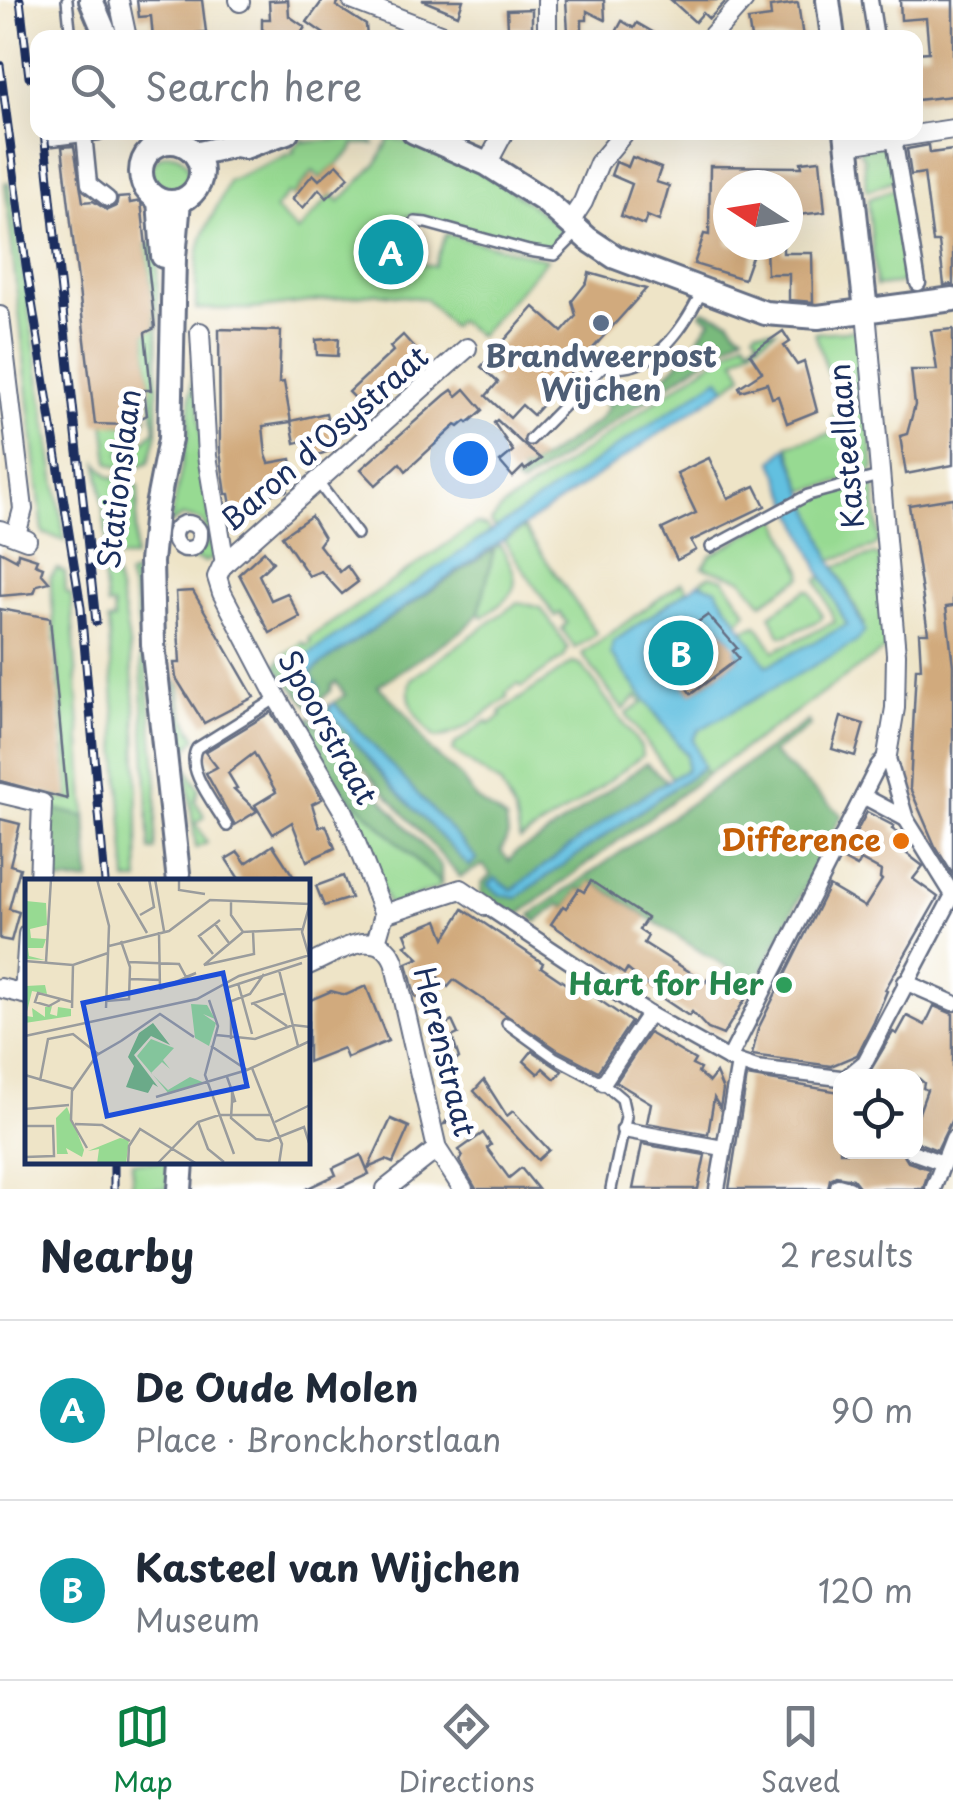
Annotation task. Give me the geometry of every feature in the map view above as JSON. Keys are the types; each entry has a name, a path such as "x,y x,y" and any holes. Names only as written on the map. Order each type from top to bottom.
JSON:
{"street":[{"path":"91,0 104,30"},
{"path":"120,0 126,30"},
{"path":"352,0 429,30"},
{"path":"547,0 547,30"},
{"path":"717,30 744,0"},
{"path":"828,0 832,30"},
{"path":"870,0 875,30"},
{"path":"923,132 953,129"},
{"path":"92,140 90,184 108,199"},
{"path":"145,142 141,178 150,194 169,200 194,190 198,164 188,148 173,140"},
{"path":"432,140 487,164 545,201 616,256 702,292 786,317 866,312 953,299"},
{"path":"487,164 500,140"},
{"path":"574,226 600,164 619,140"},
{"name":"Kasteellaan","path":"716,1189 734,1061 862,796 887,755 896,687 866,312 847,140"},
{"path":"895,140 918,284"},
{"path":"198,164 236,145"},
{"name":"Stationslaan","path":"169,200 164,256 168,460 152,534 153,644 178,879"},
{"path":"0,316 22,509 14,535"},
{"name":"Spoorstraat","path":"200,332 207,456 222,592 277,698 340,802 384,914"},
{"name":"Baron d'Osystraat","path":"222,568 467,348"},
{"name":"Kasteellaan","path":"887,755 906,819 951,886"},
{"path":"0,793 42,803 38,879"},
{"path":"862,796 906,819"},
{"path":"856,1069 865,1062 951,886"},
{"path":"376,942 384,914 461,889 649,1014 734,1061 833,1077"},
{"name":"Herenstraat","path":"310,964 364,942 376,942 386,948 394,962 436,1149 463,1189"},
{"path":"906,982 953,1003"},
{"path":"0,988 25,994"},
{"path":"603,1082 649,1014"},
{"path":"624,1130 723,1148"},
{"path":"934,1189 953,1138"},
{"path":"386,1189 436,1149"},
{"path":"923,1156 944,1163"},
{"path":"173,1164 177,1189"},
{"path":"177,1189 182,1164"}],"lane":[{"path":"67,0 70,30"},
{"path":"405,232 415,222 426,223 555,255 574,226"},
{"path":"530,440 603,366 636,367 658,353 684,324 702,292"},
{"path":"711,548 789,504 879,476"},
{"path":"317,481 358,534"},
{"path":"228,826 194,767 192,754 277,698"},
{"path":"507,1024 554,1057 603,1082 624,1104 624,1130 611,1189"}],"green space":[{"path":"303,140 373,141 374,144 354,144 353,150 321,178 313,171 293,196 288,193 275,209 298,232 328,199 334,195 339,202 378,162 389,140 439,152 485,174 567,234 558,246 532,249 415,215 405,217 401,231 375,238 370,250 371,265 386,275 402,272 411,262 434,266 446,234 547,259 479,336 458,321 451,327 426,299 378,293 253,309 196,309 201,242 228,181 294,152 293,148"},
{"path":"891,143 897,179 867,191 863,157 858,149"},
{"path":"170,154 183,160 189,173 183,186 170,192 157,186 151,173 157,160"},
{"path":"5,183 9,183 65,541 43,533"},
{"path":"899,187 914,282 876,286 868,199"},
{"path":"158,243 157,433 149,462 139,466 132,462 130,454 155,431 145,333 155,328 146,244"},
{"path":"703,310 730,320 744,333 521,486 514,481 524,476 515,463 519,461 526,470 597,422 608,407 600,398 604,395 613,403 668,373 711,320 701,314"},
{"path":"776,330 735,359 743,375 726,388 718,379 496,530 491,522 502,508 745,339 750,345 759,338 754,332"},
{"path":"861,330 866,395 838,404 815,333"},
{"path":"193,359 214,554 205,562 188,557 205,547 208,533 202,521 183,516 170,524 188,436"},
{"path":"861,407 868,411 874,468 866,476 804,491 788,445 837,432 832,416"},
{"path":"147,416 120,454 130,473 109,463 104,422 128,426"},
{"path":"98,463 109,476 139,486 134,558 118,558 118,553 103,550 107,543"},
{"path":"874,484 879,541 874,547 831,560 807,499"},
{"path":"777,517 802,577 762,603 742,579 703,567 710,556"},
{"path":"476,524 492,533 294,668 284,655 303,642 306,646 311,643 309,638"},
{"path":"524,528 597,634 575,648 562,629 567,623 560,613 555,616 504,541"},
{"path":"500,545 513,569 514,586 504,601 483,617 479,613 494,549"},
{"path":"494,549 479,613 466,628 378,686 405,712 429,749 460,776 476,799 506,820 508,835 501,851 509,861 516,852 538,841 646,763 667,781 619,810 512,891 489,885 516,898 703,767 706,775 516,917 481,894 482,883 491,875 483,865 460,877 316,714 345,695 336,682 331,691 310,707 275,667 284,655 296,673 318,685 310,674","holes":["334,703 477,859 470,866 391,785 331,714"]},
{"path":"875,554 880,558 887,648 706,775 693,740 699,730 864,624 835,567"},
{"path":"57,569 65,572 66,593 71,594 86,817 46,807 45,796 70,800 50,577"},
{"path":"134,573 144,634 157,783 155,850 150,850 140,641 128,576"},
{"path":"103,575 115,575 134,688 139,879 127,879 108,621 114,620 113,606 107,606"},
{"path":"710,575 724,579 747,612 738,623 716,589 699,583"},
{"path":"823,576 848,625 767,667 742,630 757,625 774,651 835,622 817,580"},
{"path":"682,582 688,590 613,642 611,654 687,756 686,770 672,778 626,714 643,703 637,696 623,710 582,654"},
{"path":"806,590 822,616 820,620 780,635 770,615"},
{"path":"518,602 541,608 568,648 564,657 522,687 518,684 506,693 508,697 474,722 435,738 411,703 411,679"},
{"path":"572,663 586,671 641,747 642,756 520,840 515,813 500,784 453,751 455,744 487,721 490,724 502,716 500,712"},
{"path":"175,681 180,686 184,714 197,738 187,750 186,763 199,789 195,801 205,817 196,823 207,843 196,848"},
{"path":"310,717 441,866 441,884 337,784 302,729"},
{"path":"808,721 810,726 772,753 842,815 756,983 592,881 584,891 579,888 566,908 560,904 536,922 531,915"},
{"path":"337,784 441,884 436,889 389,906"},
{"path":"46,807 86,817 90,879 45,879"},
{"path":"132,1164 168,1164 168,1189 132,1189"}],"water":[{"path":"719,378 726,388 321,664 310,674 320,689 316,692 311,691 294,668 298,662"},
{"path":"787,447 831,560 865,631 856,642 699,730 693,740 703,767 516,898 501,895 488,885 495,878 512,890 619,810 686,770 687,755 611,654 613,642 699,583 716,589 767,666 847,625 773,461","holes":["707,615 729,638 739,658 691,693 659,650"]},
{"path":"334,703 477,859 469,866 391,785 331,714 329,707"}],"building":[{"path":"137,0 202,0 206,30 152,30 151,16 139,17"},
{"path":"288,0 289,16 305,27 303,30 262,29 262,19 270,19 269,1"},
{"path":"323,0 340,0 336,6 366,25 366,30 318,30 307,22"},
{"path":"422,0 463,0 458,15"},
{"path":"566,0 604,0 605,20 587,11 582,30 568,30"},
{"path":"671,0 727,0 709,19 703,13 695,22"},
{"path":"900,0 953,0 953,96 923,99 923,52 929,52 926,18 901,20"},
{"path":"798,3 802,30 750,30 748,20 771,17 770,7"},
{"path":"532,9 532,28 508,28 507,10"},
{"path":"622,21 649,30 617,30"},
{"path":"929,145 930,153 953,150 953,284 944,285 939,242 933,242 924,173 911,175 907,149"},
{"path":"74,146 83,202 93,201 107,210 116,206 118,198 129,197 130,203 141,201 155,328 145,333 151,390 144,390 147,415 128,425 95,424 62,147"},
{"path":"632,157 661,168 656,182 669,186 659,221 647,216 644,225 621,216 632,184 611,175 616,162 628,167"},
{"path":"820,160 825,212 803,214 803,170 713,170 713,260 751,260 744,279 694,264 704,234 709,235 710,166 802,167 801,162"},
{"path":"337,164 349,177 327,198 319,189 303,208 292,199 313,174 319,180"},
{"path":"387,242 395,242 401,252 395,262 387,262 381,256 381,248"},
{"path":"803,253 812,253 813,302 789,300 789,274 767,274 767,260 803,260"},
{"path":"589,273 646,289 533,415 522,405 510,418 486,396 498,382 481,367 534,307 562,332 576,316 572,301"},
{"path":"219,329 281,331 279,383 284,382 291,422 263,426 269,463 291,459 295,484 287,491 263,496 265,506 232,511 226,494 220,452"},
{"path":"953,329 953,465 906,474 900,436 907,434 915,405 911,370 937,370 931,331"},
{"path":"783,331 790,342 784,346 797,365 804,362 817,411 787,423 778,396 772,398 767,383 741,391 739,387 762,372 750,354"},
{"path":"403,335 426,361 414,372 407,364 379,388 385,394 372,406 362,405 349,392 393,351 390,347"},
{"path":"339,338 338,356 317,355 316,340"},
{"path":"465,389 483,410 468,423 456,425 406,471 400,463 376,485 361,469 445,395 452,390 457,396"},
{"path":"326,413 335,449 315,456 311,439 295,443 291,421"},
{"path":"497,420 541,459 525,470 523,467 513,477 500,462 513,451 494,423"},
{"path":"709,458 728,498 755,486 765,506 691,541 696,550 677,560 662,529 696,513 677,473"},
{"path":"953,498 953,606 946,607 953,665 953,875 935,846 910,788 916,668 921,668 919,633 928,633 909,505"},
{"path":"311,516 324,538 319,545 340,572 347,566 358,582 342,594 321,571 309,576 282,536"},
{"path":"0,551 17,560 18,553 37,559 35,564 43,567 41,573 49,582 37,585 34,593 0,596"},
{"path":"264,551 273,562 259,575 271,600 287,593 300,617 270,633 239,574"},
{"path":"193,591 254,697 204,723 176,678 174,663 180,663 176,592"},
{"path":"0,609 50,618 67,799 0,781"},
{"path":"708,615 737,648 733,651 739,658 691,694 658,650"},
{"path":"271,712 322,799 312,804 319,827 326,825 335,848 307,861 292,822 273,834 255,805 276,792 254,753 228,773 237,788 234,789 257,811 235,825 206,773 217,767 205,752"},
{"path":"841,717 864,724 855,756 832,749"},
{"path":"867,812 894,826 892,829 907,840 909,843 902,850 923,866 913,879 938,897 885,990 857,1055 831,1066 752,1055 758,1029 829,886 865,907 882,880 881,871 861,860 857,867 842,859"},
{"path":"0,819 20,824 10,865 20,868 9,909 19,912 11,941 0,939"},
{"path":"273,845 295,879 279,879 277,875 271,879 239,879 226,859 238,852 246,863"},
{"path":"343,876 351,898 324,906 316,886"},
{"path":"591,881 647,918 639,930 648,936 644,943 706,982 713,969 749,993 723,1035 708,1029 692,1012 689,1016 665,1000 627,969 624,974 551,924 563,906 566,908 579,889 584,892"},
{"path":"463,909 543,963 541,967 572,988 575,983 631,1022 598,1071 558,1050 454,980 448,987 427,966 442,998 434,1009 415,996 407,963 419,958 405,945 409,943 405,933 438,920 445,938"},
{"path":"366,986 388,1041 347,1058 343,1048 310,1061 310,1000 331,991 346,995"},
{"path":"934,1006 953,1014 953,1117 937,1150 923,1145 923,1101 927,1090 923,1088 923,1069 871,1069 907,1016 925,1025"},
{"path":"452,1021 458,1034 452,1037 459,1058 443,1072 434,1042 442,1040 439,1029"},
{"path":"649,1033 695,1060 692,1065 709,1082 716,1073 723,1090 720,1108 714,1098 708,1134 647,1123 651,1103 616,1082"},
{"path":"532,1051 562,1071 555,1079 543,1068 538,1074 524,1061"},
{"path":"747,1076 833,1091 833,1159 906,1159 929,1169 923,1189 861,1189 853,1179 836,1176 830,1179 828,1189 729,1189"},
{"path":"484,1080 507,1116 513,1111 549,1150 538,1160 474,1091"},
{"path":"446,1096 459,1107 462,1104 471,1117 444,1124 451,1115"},
{"path":"391,1119 409,1127 393,1163 386,1160 368,1168"},
{"path":"483,1133 491,1145 487,1148 509,1178 521,1168 538,1189 476,1189 459,1160 463,1156 459,1150"},
{"path":"642,1144 705,1155 698,1189 633,1189"},
{"path":"361,1155 369,1174 337,1189 306,1189 336,1175 333,1168"}],"railway":[{"path":"20,0 29,77"},
{"path":"0,65 26,265 81,608 105,879"},
{"path":"45,140 96,622"},
{"path":"114,1164 114,1189"}],"place":[{"name":"De Oude Molen","path":"391,252"},
{"name":"Brandweerpost Wijchen","path":"601,323"},
{"name":"Kasteel van Wijchen","path":"681,653"},
{"name":"Difference","path":"901,841"},
{"name":"Hart for Her","path":"784,985"}]}
